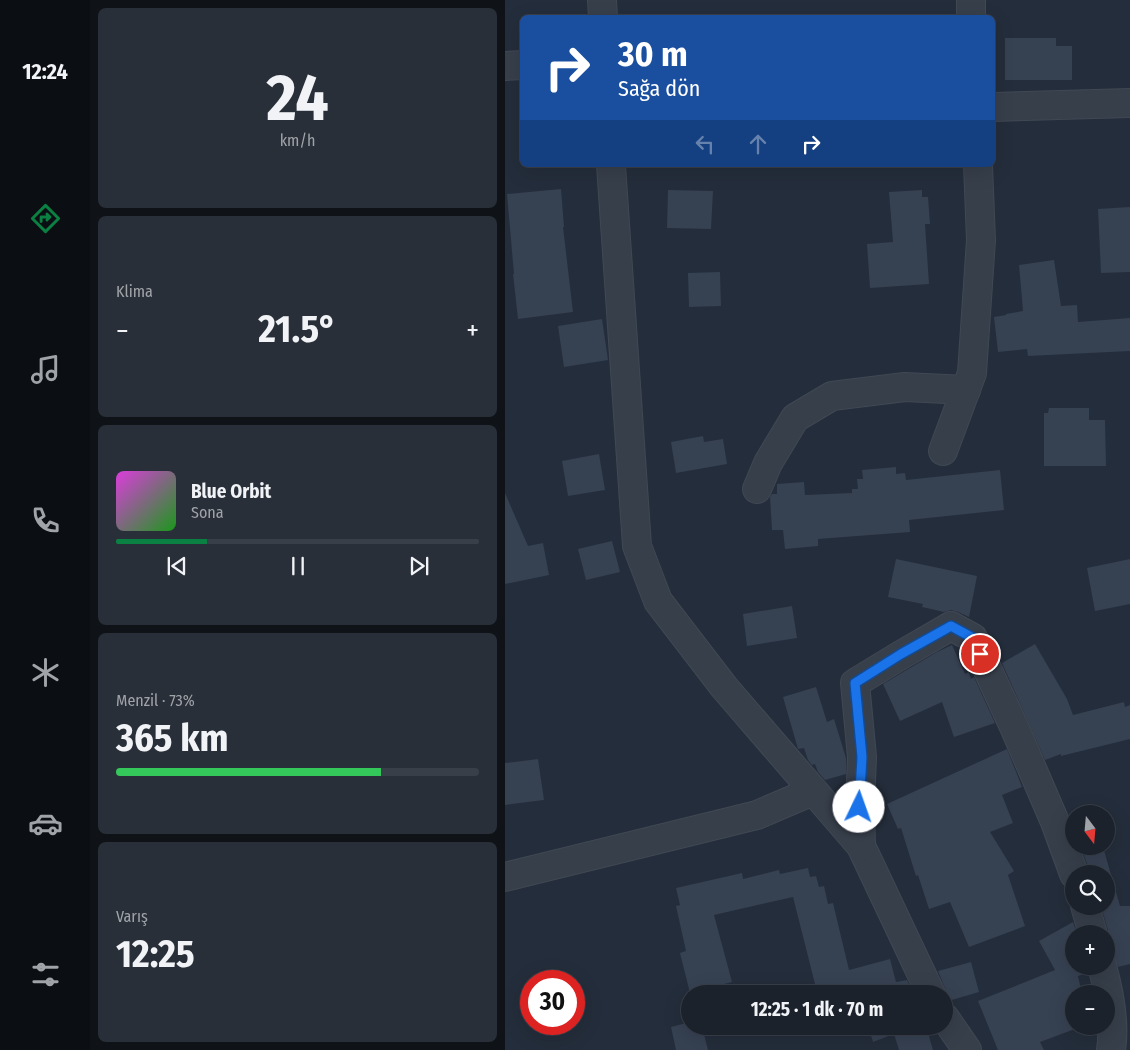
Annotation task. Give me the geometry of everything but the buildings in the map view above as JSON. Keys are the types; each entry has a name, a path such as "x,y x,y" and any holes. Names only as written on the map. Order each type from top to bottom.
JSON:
{"street":[{"path":"602,0 603,15"},
{"path":"971,0 971,15"},
{"path":"505,66 520,65"},
{"path":"995,107 1130,104"},
{"path":"611,167 637,546 658,601 724,687 861,846 927,985"},
{"path":"943,451 972,373 981,240 978,167"},
{"path":"757,489 767,462 795,418 833,396 905,387 966,390"},
{"path":"861,846 859,807 862,757 855,683 951,626 973,638 1015,729 1055,822 1071,865"},
{"path":"505,878 757,815 813,791"},
{"path":"1104,975 1113,1037 1111,1050"},
{"path":"953,1030 967,1050"}],"route":[{"path":"859,807 862,757 855,683 951,626 973,638 980,654"}]}
